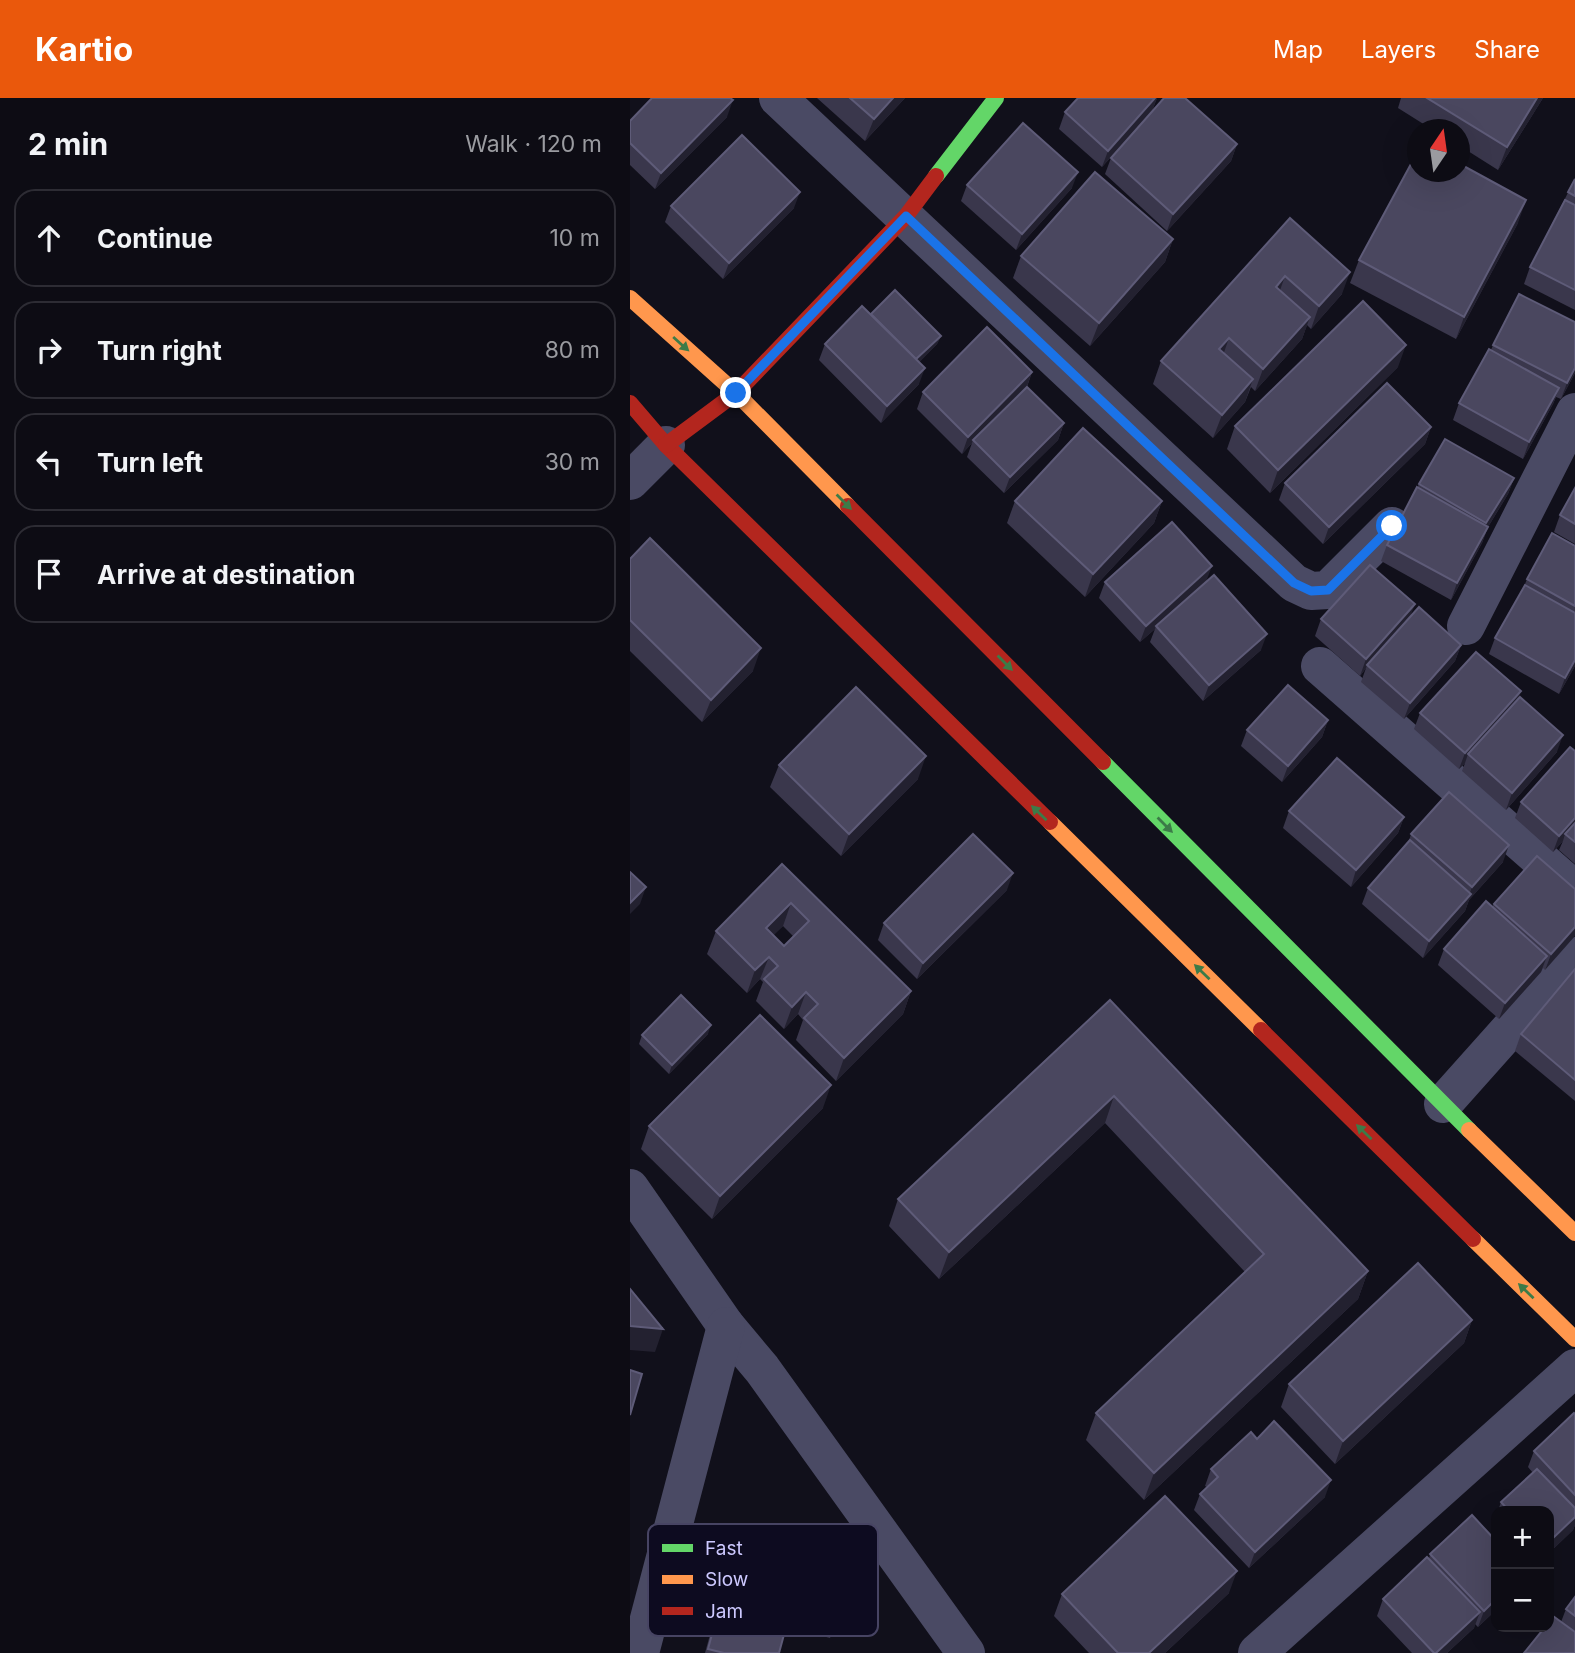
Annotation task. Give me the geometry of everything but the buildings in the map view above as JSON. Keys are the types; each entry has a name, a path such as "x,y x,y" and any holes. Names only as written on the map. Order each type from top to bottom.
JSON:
{"street":[{"path":"778,98 1294,583 1311,591 1328,590 1392,526"},
{"path":"630,481 666,445 736,393 906,216 996,98"},
{"path":"630,298 736,393 1443,1104 1575,1233"},
{"path":"630,403 666,445 1575,1339"},
{"path":"1466,626 1575,412"},
{"path":"1320,666 1575,890"},
{"path":"1443,1104 1575,956"},
{"path":"630,1188 726,1326 770,1381 873,1524"},
{"path":"674,1524 726,1326"},
{"path":"1257,1653 1575,1368"},
{"path":"878,1531 966,1653"},
{"path":"640,1653 648,1623"}],"traffic: fast":[{"path":"936,176 996,98"},
{"path":"1103,762 1469,1130"}],"traffic: slow":[{"path":"630,298 736,393 848,506"},
{"path":"1050,822 1261,1030"},
{"path":"1469,1130 1575,1233"},
{"path":"1473,1239 1575,1339"}],"traffic: jam":[{"path":"666,445 736,393 906,216 936,176"},
{"path":"630,403 666,445 1050,822"},
{"path":"848,506 1103,762"},
{"path":"1261,1030 1473,1239"}],"route":[{"path":"736,393 906,216 1294,583 1311,591 1328,590 1392,526"}]}
